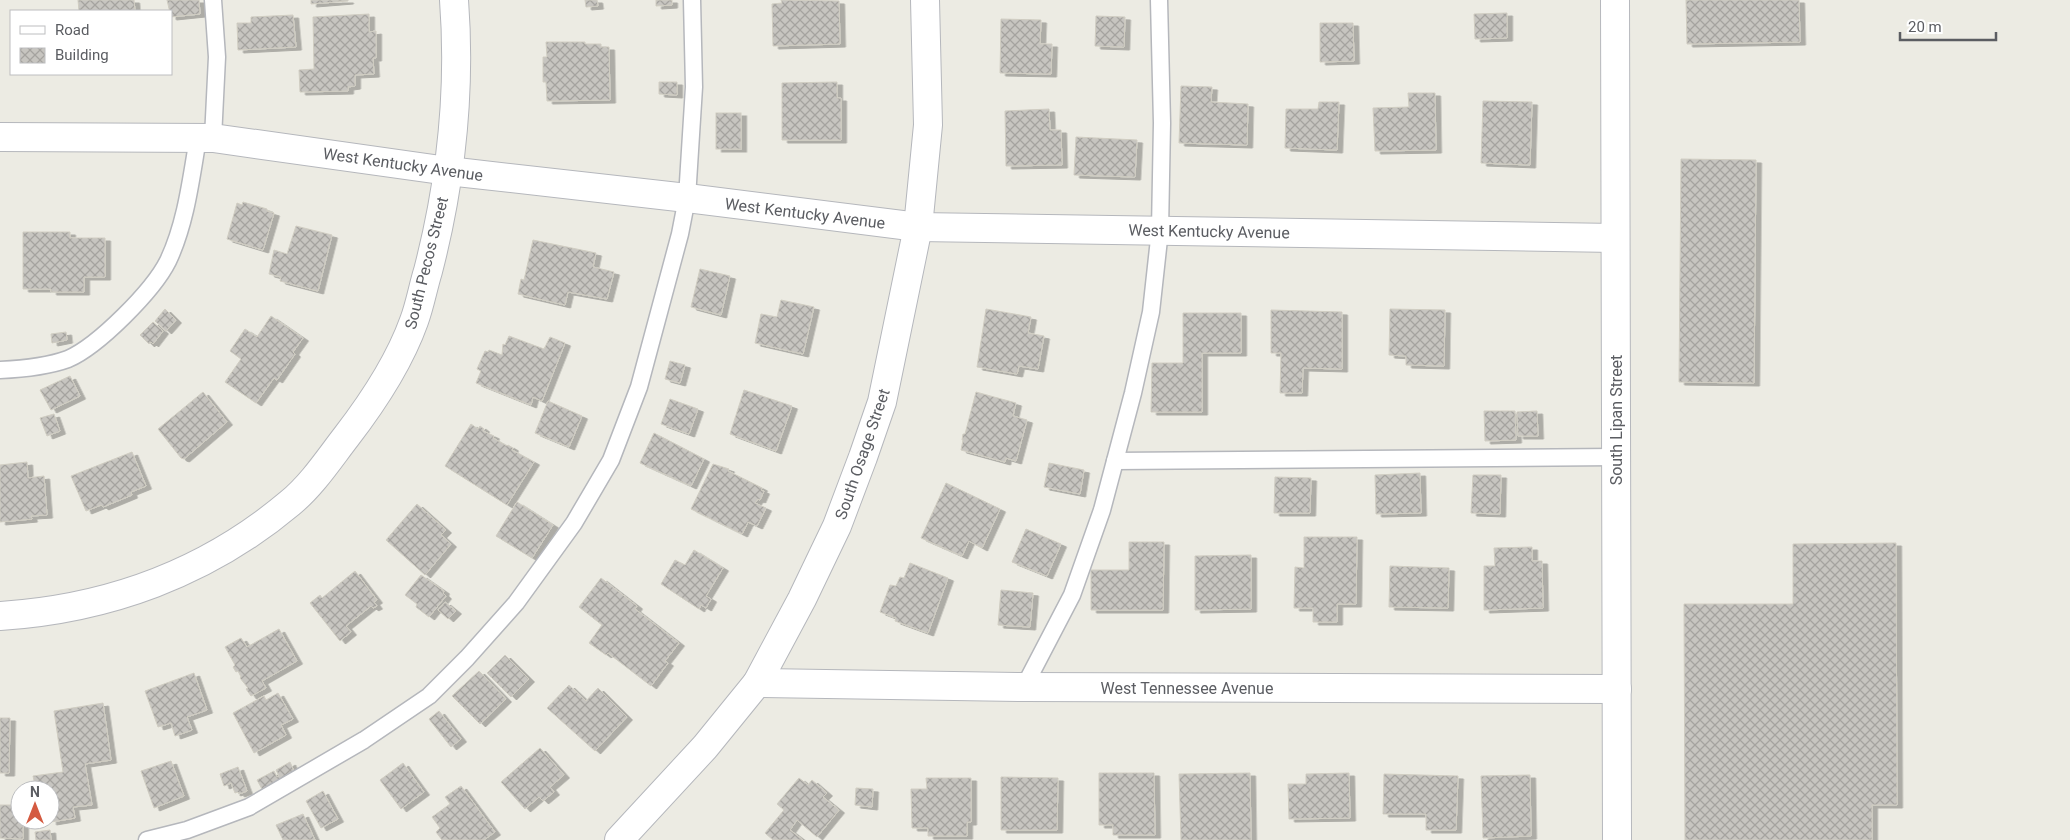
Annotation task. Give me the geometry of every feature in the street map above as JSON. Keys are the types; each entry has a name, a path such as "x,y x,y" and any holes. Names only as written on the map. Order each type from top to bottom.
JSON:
{"street":[{"name":"South Pecos Street","path":"0,616 30,614 82,606 131,593 212,556 253,530 291,502 322,469 366,412 393,366 414,321 434,245 448,172 456,109 457,36 454,0"},
{"name":"South Osage Street","path":"624,838 705,747 757,683 802,599 837,526 863,458 882,402 918,227 928,126 925,0"},
{"name":"South Lipan Street","path":"1615,0 1618,840"},
{"name":"West Kentucky Avenue","path":"0,137 205,138 448,172 687,198 918,227 1615,238"},
{"name":"West Tennessee Avenue","path":"757,683 1024,687 1618,690"}],"lane":[{"path":"0,370 26,369 68,358 90,346 148,290 168,261 185,210 205,138 218,57 213,0"},
{"path":"147,840 187,830 249,807 364,740 429,696 467,658 516,603 574,523 611,460 639,387 680,234 687,198 694,87 692,0"},
{"path":"1024,687 1072,595 1102,510 1133,393 1151,312 1160,230 1162,123 1159,0"},
{"path":"1115,461 1616,457"}],"building":[{"path":"78,0 134,0 135,10 79,10"},
{"path":"167,0 199,0 200,14 172,17 172,10 169,10"},
{"path":"311,0 348,0 348,1 311,4"},
{"path":"585,0 597,0 598,6 586,7"},
{"path":"656,0 672,0 672,5 656,6"},
{"path":"781,0 839,1 840,44 773,46 772,4 782,3"},
{"path":"1686,0 1799,0 1800,42 1687,44"},
{"path":"1507,13 1507,38 1475,39 1474,14"},
{"path":"369,14 369,32 376,31 376,58 373,58 374,74 355,75 355,86 348,87 348,91 300,92 299,70 314,69 313,17"},
{"path":"293,15 296,47 238,50 237,23 251,23 251,17"},
{"path":"1096,16 1125,17 1124,47 1095,46"},
{"path":"1001,19 1041,20 1040,44 1052,44 1051,74 1000,73"},
{"path":"1320,23 1353,23 1354,61 1320,62"},
{"path":"546,42 585,42 585,44 601,44 601,47 609,47 610,100 547,101 546,82 543,82 543,57 547,57"},
{"path":"659,82 677,82 677,95 659,94"},
{"path":"837,82 837,98 841,98 841,140 782,140 782,83"},
{"path":"1181,86 1212,87 1211,102 1248,104 1247,145 1179,143"},
{"path":"1408,93 1435,93 1436,150 1375,151 1373,108 1409,107"},
{"path":"1483,101 1532,102 1530,165 1481,163"},
{"path":"1319,102 1339,102 1337,150 1285,148 1286,109 1318,109"},
{"path":"1049,109 1050,130 1061,130 1062,165 1006,166 1005,111"},
{"path":"716,113 741,113 741,149 716,149"},
{"path":"1076,137 1137,140 1135,177 1074,175"},
{"path":"1681,159 1756,160 1754,383 1679,382"},
{"path":"243,202 274,213 263,250 227,239 237,203 242,205"},
{"path":"296,226 332,235 318,291 280,281 281,277 269,274 274,250 287,254"},
{"path":"23,232 70,232 70,238 105,238 105,277 84,277 84,292 51,292 51,289 23,289"},
{"path":"533,240 596,253 593,267 614,272 607,299 568,292 565,305 518,294 521,279 524,280"},
{"path":"700,269 730,276 721,315 691,307"},
{"path":"781,300 814,307 803,354 755,343 761,314 777,317"},
{"path":"165,309 176,320 166,331 155,321"},
{"path":"986,309 1031,317 1028,333 1044,336 1038,369 1019,366 1017,374 977,367"},
{"path":"1390,309 1445,310 1444,366 1406,365 1406,356 1389,355"},
{"path":"1271,310 1342,312 1342,369 1303,368 1302,393 1280,393 1281,353 1271,353"},
{"path":"1183,313 1241,313 1241,353 1202,353 1202,412 1151,412 1152,363 1183,363"},
{"path":"271,316 303,338 293,352 295,354 277,380 274,378 256,403 225,382 241,359 230,351 245,329 257,337"},
{"path":"153,322 163,331 153,344 151,342 149,344 140,335"},
{"path":"66,332 67,340 52,343 51,334"},
{"path":"509,336 544,349 550,337 565,343 542,401 533,397 531,405 476,383 481,371 477,369 485,351 488,352 489,350 502,355 503,344 505,345"},
{"path":"670,361 685,365 680,383 665,379"},
{"path":"70,376 80,396 51,410 40,390"},
{"path":"744,390 792,406 776,451 730,434"},
{"path":"203,392 227,422 184,459 181,458 158,429"},
{"path":"976,392 1016,403 1013,416 1027,420 1016,461 1006,458 1005,462 961,450 963,434 965,434"},
{"path":"670,399 698,409 689,434 661,424"},
{"path":"548,401 582,416 569,447 535,433"},
{"path":"1484,411 1515,411 1516,440 1485,441"},
{"path":"1537,411 1538,436 1518,436 1517,412"},
{"path":"54,414 60,431 47,436 40,418"},
{"path":"471,424 478,429 480,426 484,429 483,431 494,436 493,438 508,445 513,448 512,450 534,462 507,505 445,466"},
{"path":"654,433 704,459 691,486 640,463"},
{"path":"132,452 146,486 131,492 132,495 103,507 101,505 86,511 71,476"},
{"path":"27,462 28,478 44,476 47,515 31,516 32,519 0,522 0,465"},
{"path":"1049,463 1084,470 1080,494 1044,487"},
{"path":"713,464 729,469 728,471 762,488 761,490 764,491 760,500 758,499 755,503 766,508 757,526 748,522 742,534 691,509"},
{"path":"1420,473 1421,513 1376,514 1375,475"},
{"path":"1473,475 1501,475 1500,514 1471,513"},
{"path":"1275,477 1311,478 1310,513 1274,513"},
{"path":"946,483 1000,509 982,548 969,541 962,556 921,538"},
{"path":"517,502 553,525 532,558 496,536"},
{"path":"417,504 446,530 441,535 451,544 425,575 386,540"},
{"path":"1026,529 1061,544 1047,576 1012,562"},
{"path":"1304,537 1357,537 1356,604 1337,604 1337,622 1313,622 1313,608 1294,608 1295,567 1304,568"},
{"path":"1129,542 1164,542 1163,610 1091,610 1091,570 1129,570"},
{"path":"1896,543 1897,805 1872,805 1872,840 1685,840 1684,604 1793,604 1793,544"},
{"path":"1532,547 1532,561 1542,561 1543,608 1484,610 1484,566 1495,566 1494,548"},
{"path":"694,550 723,568 706,596 711,599 706,608 701,605 699,609 661,584 675,560 685,565"},
{"path":"1251,555 1251,609 1195,610 1195,556"},
{"path":"910,563 948,578 928,633 895,621 896,618 880,612 890,585 896,586 900,577 904,578"},
{"path":"1390,566 1449,568 1448,608 1389,607"},
{"path":"355,571 377,600 374,602 377,606 373,608 371,606 346,626 351,632 340,641 310,603 320,595 322,598"},
{"path":"421,575 444,591 443,593 446,596 429,617 405,595"},
{"path":"601,578 637,606 635,609 679,643 665,661 668,663 651,686 608,653 606,655 589,643 602,625 579,607"},
{"path":"1001,590 1033,593 1030,627 998,625"},
{"path":"445,602 456,611 448,619 438,610"},
{"path":"279,629 297,661 262,681 266,688 251,696 238,671 236,672 233,667 235,665 225,647 241,638 247,647"},
{"path":"505,655 529,679 511,697 487,673"},
{"path":"479,671 506,699 480,724 452,696"},
{"path":"194,673 207,710 187,717 192,730 175,736 171,723 158,727 145,691"},
{"path":"569,685 586,701 598,688 627,717 595,751 547,708"},
{"path":"278,693 293,719 281,725 286,735 254,753 233,713 264,696 266,700"},
{"path":"103,703 111,760 85,764 92,805 73,807 75,818 60,820 60,780 34,780 33,776 63,772 54,711"},
{"path":"439,711 461,739 451,747 429,719"},
{"path":"0,718 10,718 9,773 0,773"},
{"path":"540,748 564,775 550,787 554,792 543,801 539,797 525,809 501,782"},
{"path":"171,761 184,796 154,808 141,771"},
{"path":"290,762 295,773 262,789 257,780 274,771 277,777 279,776 276,770"},
{"path":"403,763 424,792 401,809 380,780"},
{"path":"238,767 247,791 239,794 238,792 235,793 231,783 224,786 220,774"},
{"path":"1099,773 1154,773 1155,835 1113,835 1113,825 1099,825"},
{"path":"1250,773 1251,840 1181,840 1179,774"},
{"path":"1349,773 1350,818 1289,819 1288,784 1306,784 1306,774"},
{"path":"1384,774 1458,776 1456,830 1426,830 1426,814 1383,814"},
{"path":"1530,775 1531,836 1483,838 1481,776"},
{"path":"1001,777 1058,778 1057,830 1001,830"},
{"path":"799,778 808,785 812,780 827,793 823,797 839,810 817,837 797,820 790,830 803,840 773,840 765,833 784,810 777,804"},
{"path":"926,778 971,778 971,822 967,822 967,836 928,836 928,828 912,828 911,789 927,789"},
{"path":"461,786 495,832 484,840 442,840 436,832 440,828 432,817 450,804 445,797"},
{"path":"856,788 873,789 872,807 855,805"},
{"path":"323,791 338,819 321,828 306,801"},
{"path":"0,805 10,805 10,830 23,830 23,839 0,838"},
{"path":"303,814 315,840 283,840 276,825"},
{"path":"50,830 51,840 36,840 35,832"}]}
